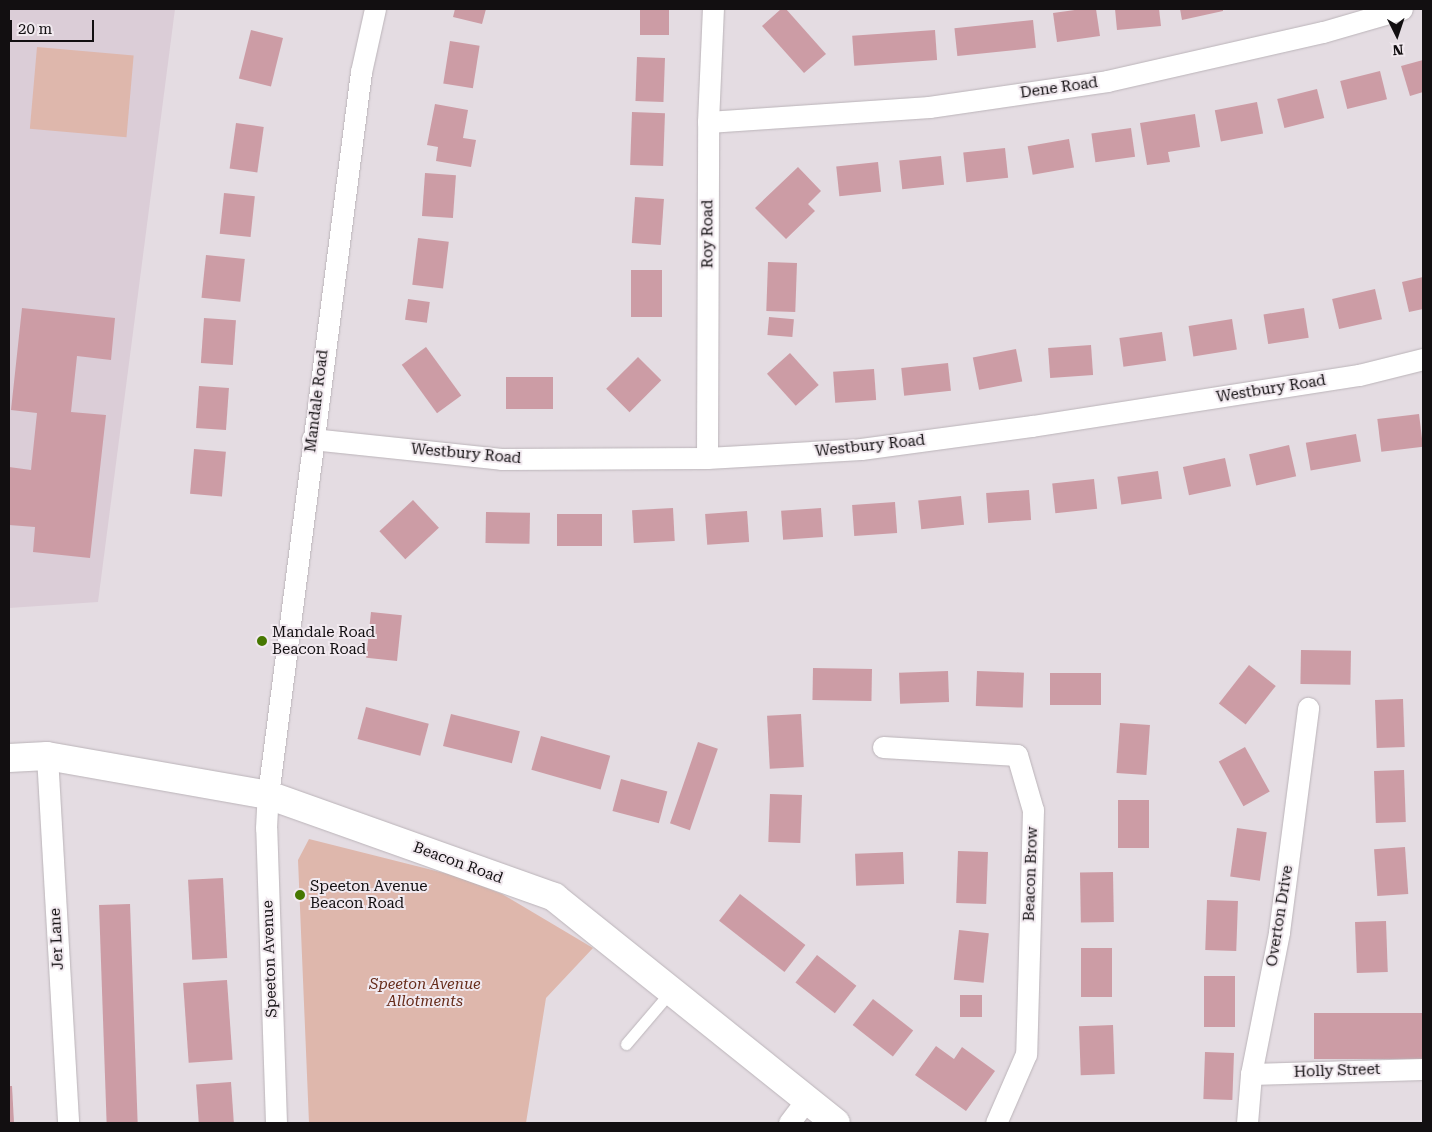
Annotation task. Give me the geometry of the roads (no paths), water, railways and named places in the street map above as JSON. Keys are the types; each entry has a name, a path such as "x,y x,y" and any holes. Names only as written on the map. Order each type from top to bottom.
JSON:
{"main road":[{"name":"Beacon Road","path":"9,758 47,756 268,795 554,898 672,990 836,1123"}],"street":[{"name":"Mandale Road","path":"268,795 360,72 375,9"},
{"name":"Roy Road","path":"706,458 708,122 713,9"},
{"name":"Dene Road","path":"708,122 929,107 1107,81 1323,32 1402,9"},
{"name":"Westbury Road","path":"312,439 501,459 706,458 861,449 1032,426 1359,375 1423,359"},
{"name":"Overton Drive","path":"1247,1123 1250,1074 1280,932 1308,708"},
{"name":"Beacon Brow","path":"883,747 1017,755 1033,810 1026,1054 996,1123"},
{"name":"Jer Lane","path":"47,756 68,1123"},
{"name":"Speeton Avenue","path":"268,795 266,828 276,1123"},
{"name":"Holly Street","path":"1250,1074 1423,1069"},
{"path":"789,1123 807,1099"}],"lane":[{"path":"626,1044 672,990"}],"place":[{"name":"Mandale Road Beacon Road","path":"262,641"},
{"name":"Speeton Avenue Beacon Road","path":"300,895"}],"park label":[{"name":"Speeton Avenue Allotments","path":"425,992"}]}
